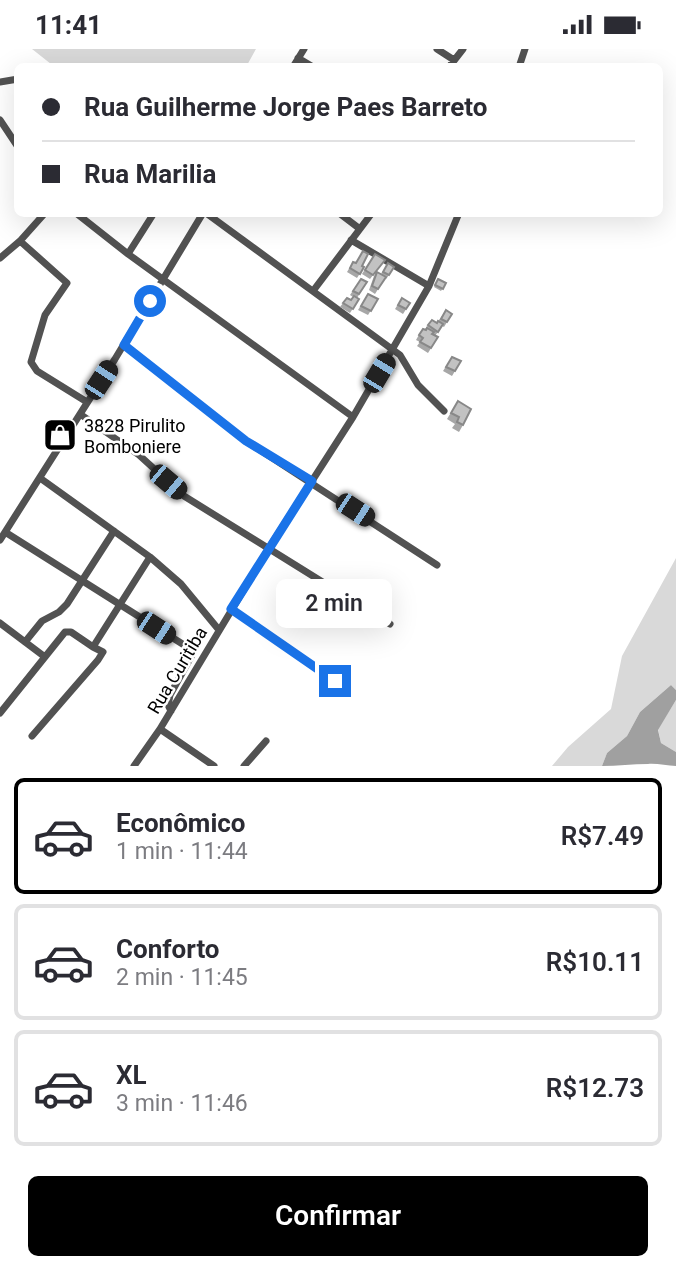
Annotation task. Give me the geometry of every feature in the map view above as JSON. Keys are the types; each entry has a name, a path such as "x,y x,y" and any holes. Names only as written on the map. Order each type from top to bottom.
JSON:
{"street":[{"path":"295,63 304,49"},
{"path":"437,49 452,63 463,49"},
{"path":"298,58 306,63"},
{"path":"0,121 14,141"},
{"path":"0,258 41,217"},
{"path":"81,217 128,254 354,417"},
{"path":"128,254 152,217"},
{"path":"0,540 202,217"},
{"path":"210,217 400,355 418,385 444,411"},
{"path":"344,217 360,229"},
{"path":"313,291 369,217"},
{"name":"Rua Curitiba","path":"134,766 160,729 231,609 393,351 429,286 455,217"},
{"path":"351,240 429,286"},
{"path":"20,241 67,283 44,315 31,362 37,371 87,402"},
{"path":"124,345 246,441 312,481 437,565"},
{"path":"80,414 146,460 184,496 390,624"},
{"path":"40,478 150,557 181,585 219,630"},
{"path":"5,531 192,650 192,655 170,695 168,705 171,711"},
{"path":"25,642 42,621 63,609 114,531"},
{"path":"93,647 150,557"},
{"path":"231,609 335,681"},
{"path":"0,623 45,657"},
{"path":"0,713 65,632 71,632 103,653 32,736"},
{"path":"160,729 214,766"},
{"path":"244,766 266,741"}],"shaded area":[{"path":"32,49 256,49 248,63 50,63"},
{"path":"676,558 676,690 671,685 640,712 627,736 607,753 602,766 552,766 568,747 611,709 622,656"},
{"path":"671,685 676,690 676,700 658,730 661,743 676,752 676,766 602,766 607,753 627,736 640,712"},
{"path":"676,700 676,752 661,743 658,729"}],"building":[{"path":"363,251 368,254 360,274 350,268"},
{"path":"375,254 385,260 373,275 365,270"},
{"path":"388,263 394,267 389,275 383,272"},
{"path":"377,272 386,277 378,289 372,286"},
{"path":"361,279 367,282 359,294 353,291"},
{"path":"438,279 446,283 443,289 435,285"},
{"path":"368,294 378,299 371,311 361,306"},
{"path":"354,296 359,299 353,309 343,303 347,298 351,300"},
{"path":"402,298 410,303 406,309 398,305"},
{"path":"446,310 452,314 447,322 441,319"},
{"path":"432,320 443,324 438,332 428,325"},
{"path":"427,328 438,337 431,348 420,342 423,338 419,335"},
{"path":"452,357 461,361 455,371 446,367"},
{"path":"458,401 471,409 463,425 457,422 459,417 451,413"}],"place":[{"name":"3828 Pirulito Bomboniere","path":"60,435"}],"route":[{"path":"150,301 124,345 246,441 312,481 231,609 335,681"}]}
